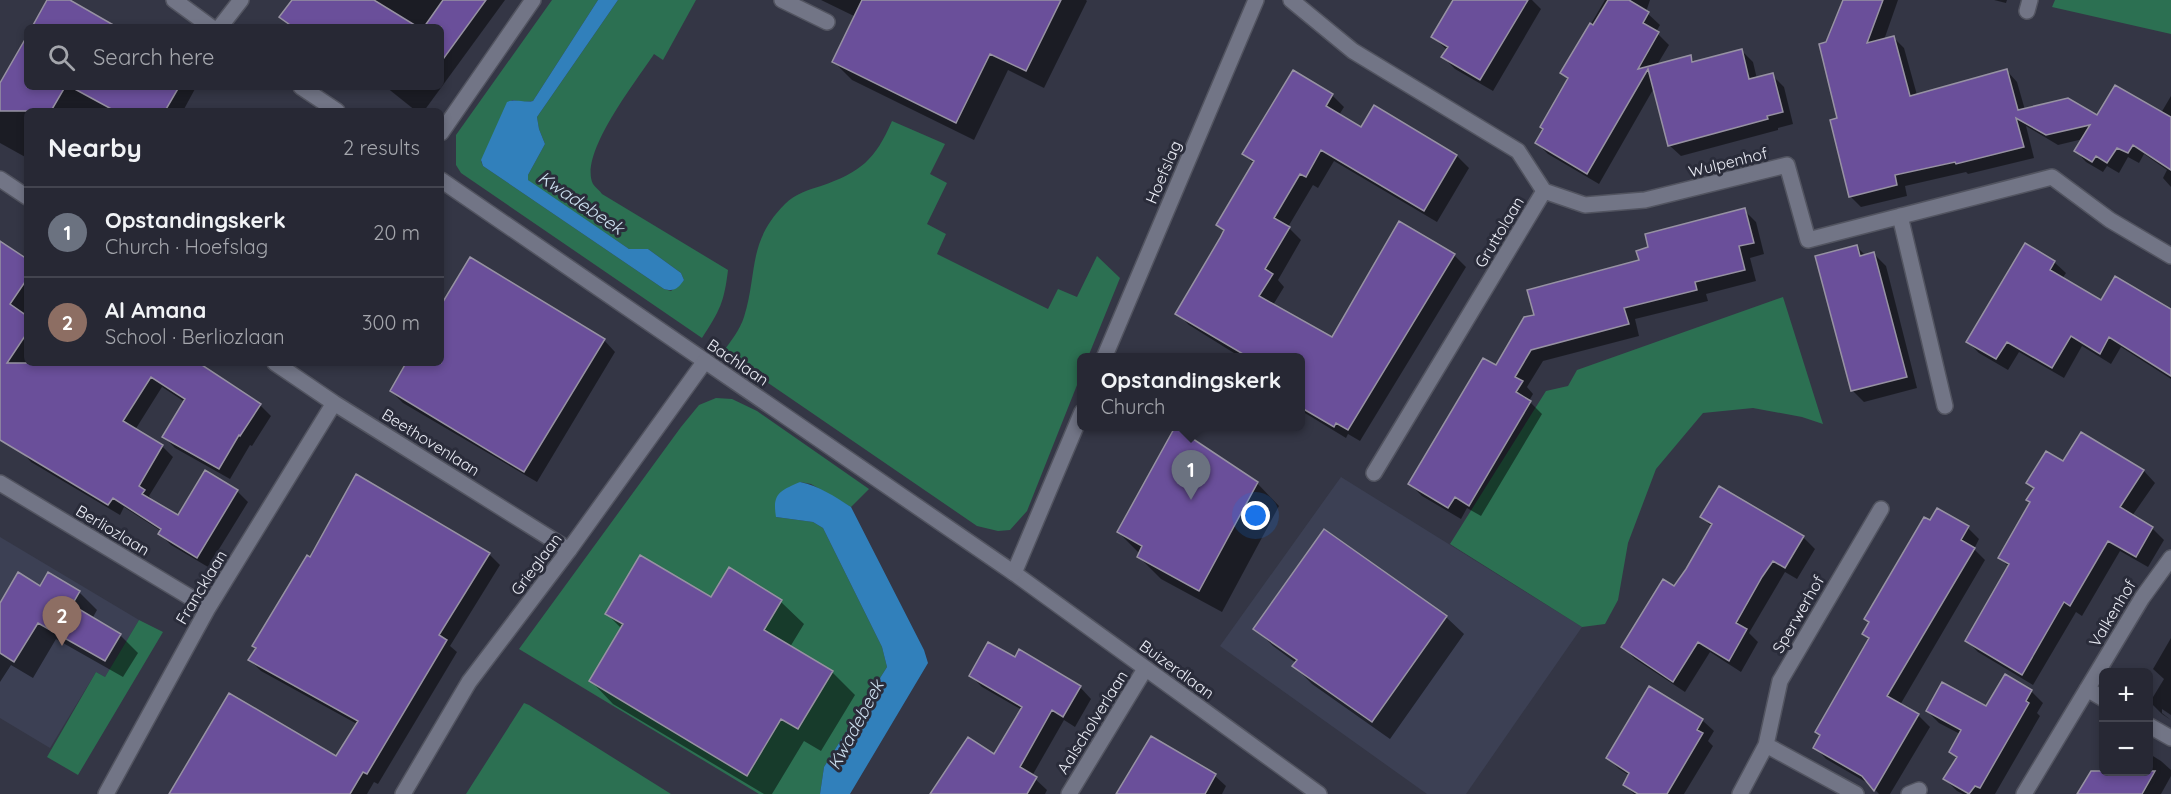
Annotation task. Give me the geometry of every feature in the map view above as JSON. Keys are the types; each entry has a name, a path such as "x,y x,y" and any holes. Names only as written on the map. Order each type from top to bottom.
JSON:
{"street":[{"path":"174,0 207,24"},
{"path":"222,24 240,0"},
{"path":"444,129 533,0"},
{"path":"782,0 827,21"},
{"name":"Hoefslag","path":"1106,353 1256,0"},
{"name":"Gruttolaan","path":"1291,0 1353,51 1518,151 1544,191 1374,473"},
{"path":"306,90 332,108"},
{"name":"Wulpenhof","path":"1544,191 1585,205 1645,200 1787,165 1808,240 2052,177 2110,220 2171,256"},
{"path":"0,179 24,195"},
{"name":"Bachlaan","path":"444,182 1014,573"},
{"path":"1900,216 1945,406"},
{"name":"Grieglaan","path":"403,794 469,682 569,550 705,361"},
{"name":"Beethovenlaan","path":"279,366 334,403 569,550"},
{"name":"Francklaan","path":"106,794 208,608 334,403"},
{"path":"1014,573 1077,424"},
{"name":"Berliozlaan","path":"0,483 208,608"},
{"name":"Sperwerhof","path":"1740,794 1766,745 1780,681 1881,509"},
{"name":"Valkenhof","path":"2024,794 2142,598 2171,558"},
{"name":"Buizerdlaan","path":"1014,573 1319,794"},
{"name":"Aalscholverlaan","path":"1069,794 1145,669"},
{"path":"2087,689 2099,696"},
{"path":"2153,728 2171,738"},
{"path":"1766,745 1856,794"}],"shaded area":[{"path":"1341,477 1582,627 1466,794 1427,794 1220,646"},
{"path":"0,537 139,620 105,677 96,672 50,748 0,718"}],"green space":[{"path":"552,0 598,0 533,101 512,100 481,161 483,166 664,289 671,291 684,280 681,273 648,249 629,249 533,185 528,180 528,175 545,144 537,117 618,0 696,0 663,60 654,54 612,117 601,136 591,171 593,184 602,194 728,270 720,306 702,338 461,173 456,165 456,135"},
{"path":"2055,0 2171,0 2171,34 2052,7"},
{"path":"892,121 945,144 930,174 947,183 927,224 946,234 937,254 1048,309 1058,289 1077,297 1097,256 1120,278 1090,353 1077,353 1077,385 1027,511 1010,530 998,531 977,526 723,352 742,322 759,245 773,218 793,198 857,170 873,155"},
{"path":"1783,297 1823,424 1802,417 1753,408 1703,413 1656,469 1628,543 1618,600 1605,624 1582,627 1450,544 1546,391 1568,386 1577,370"},
{"path":"716,398 732,399 757,411 869,489 851,507 811,484 800,482 776,517 813,522 823,528 882,647 887,667 824,767 820,794 759,794 519,649 681,427 699,405"},
{"path":"139,620 163,632 78,775 47,757 96,672 105,677"},
{"path":"524,703 529,705 671,794 466,794"}],"water":[{"path":"598,0 618,0 537,117 545,144 528,175 528,180 629,249 648,249 681,273 684,280 674,290 664,289 483,166 481,160 507,102 533,101"},
{"name":"Kwadebeek","path":"800,482 820,489 851,507 924,650 928,663 850,794 820,794 824,767 887,667 882,647 823,528 813,522 776,517 775,503 779,494"}],"building":[{"path":"47,0 70,0 112,24 34,24"},
{"path":"292,0 374,0 413,24 289,24 279,17"},
{"path":"443,0 486,0 444,58 444,24 426,24"},
{"path":"862,0 1061,0 1026,71 990,54 956,123 832,62"},
{"path":"1453,0 1528,0 1480,80 1441,57 1448,47 1431,37"},
{"path":"1608,0 1629,0 1649,12 1643,23 1659,32 1638,69 1691,55 1692,62 1742,49 1749,79 1773,73 1783,112 1767,116 1768,119 1668,146 1648,69 1587,174 1535,143 1543,129 1540,127 1568,78 1560,73 1590,23 1593,25"},
{"path":"1843,0 1883,0 1867,43 1894,36 1910,96 2007,69 2018,110 2068,98 2097,115 2115,85 2171,117 2171,170 2133,145 2128,153 2117,148 2107,163 2096,156 2092,162 2074,151 2090,125 2046,135 2016,118 2024,147 1956,164 1955,162 1895,175 1897,185 1849,197 1830,120 1837,118 1819,44 1826,42"},
{"path":"24,41 24,90 63,90 53,108 0,111 0,83"},
{"path":"1293,70 1333,94 1326,106 1361,127 1374,105 1457,155 1424,211 1321,150 1306,177 1300,174 1274,218 1290,227 1265,269 1273,274 1259,296 1332,337 1399,221 1455,254 1348,430 1336,423 1334,427 1305,410 1305,353 1241,353 1175,314 1220,238 1224,230 1216,225 1254,161 1242,154"},
{"path":"76,90 177,90 167,108 110,108"},
{"path":"1745,208 1754,243 1739,246 1745,270 1695,282 1697,290 1624,308 1629,324 1531,350 1515,377 1523,381 1516,392 1531,401 1469,506 1455,497 1448,508 1408,484 1483,358 1496,365 1524,317 1534,315 1527,290 1639,260 1636,251 1648,247 1645,234"},
{"path":"0,241 24,257 24,283 10,304 24,314 24,338 7,363 24,363 24,366 204,366 261,404 219,469 162,437 185,399 151,377 123,421 163,445 139,486 145,490 142,494 178,515 205,470 238,490 197,558 158,534 161,529 113,498 108,505 0,440"},
{"path":"2025,243 2055,261 2050,270 2101,300 2115,276 2171,309 2171,376 2109,337 2100,354 2071,336 2052,368 2007,342 1996,359 1966,342"},
{"path":"1857,245 1860,256 1874,252 1907,377 1851,391 1815,256"},
{"path":"470,257 605,339 524,472 390,391 404,366 444,366 444,300"},
{"path":"1173,431 1181,431 1258,482 1199,591 1137,557 1142,546 1117,532"},
{"path":"2081,432 2144,470 2120,507 2153,527 2136,557 2108,541 2070,606 2064,602 2022,675 1965,641 2009,564 1998,558 2030,502 2026,500 2034,488 2026,483 2046,451 2063,461"},
{"path":"356,474 490,553 439,635 447,640 367,774 363,772 350,794 169,794 229,693 336,756 358,721 248,660 256,648 252,646 307,555 310,557"},
{"path":"1719,486 1804,536 1785,568 1773,561 1762,577 1736,623 1747,629 1729,661 1698,642 1673,682 1621,647 1663,579 1674,586 1686,569 1712,524 1700,517"},
{"path":"1937,508 1969,526 1961,540 1975,548 1887,696 1919,714 1874,791 1862,776 1813,748 1820,735 1815,732 1869,638 1862,634 1869,622 1864,619 1924,517 1930,520"},
{"path":"1324,529 1447,616 1372,722 1292,666 1297,660 1253,629"},
{"path":"640,555 711,597 729,567 782,600 764,630 833,671 798,729 781,719 747,776 589,681 623,624 605,614"},
{"path":"18,572 40,586 48,572 80,591 72,605 121,634 105,661 38,623 14,662 0,653 0,603"},
{"path":"988,642 1015,657 1019,649 1081,686 1063,717 1052,710 1020,767 1037,777 1027,794 930,794 968,737 994,754 1022,707 969,676"},
{"path":"2005,674 2032,690 2026,701 2029,703 1980,788 1975,786 1969,794 1943,779 1957,757 1949,752 1961,730 1926,711 1942,682 1986,706"},
{"path":"1649,686 1703,719 1697,730 1703,733 1667,794 1638,794 1623,785 1629,773 1606,758"},
{"path":"1151,736 1216,774 1205,794 1116,794"},
{"path":"2091,771 2099,771 2099,776 2152,776 2142,794 2077,794"}],"place":[{"name":"Opstandingskerk","path":"1191,500"},
{"name":"Al Amana","path":"62,646"}]}
